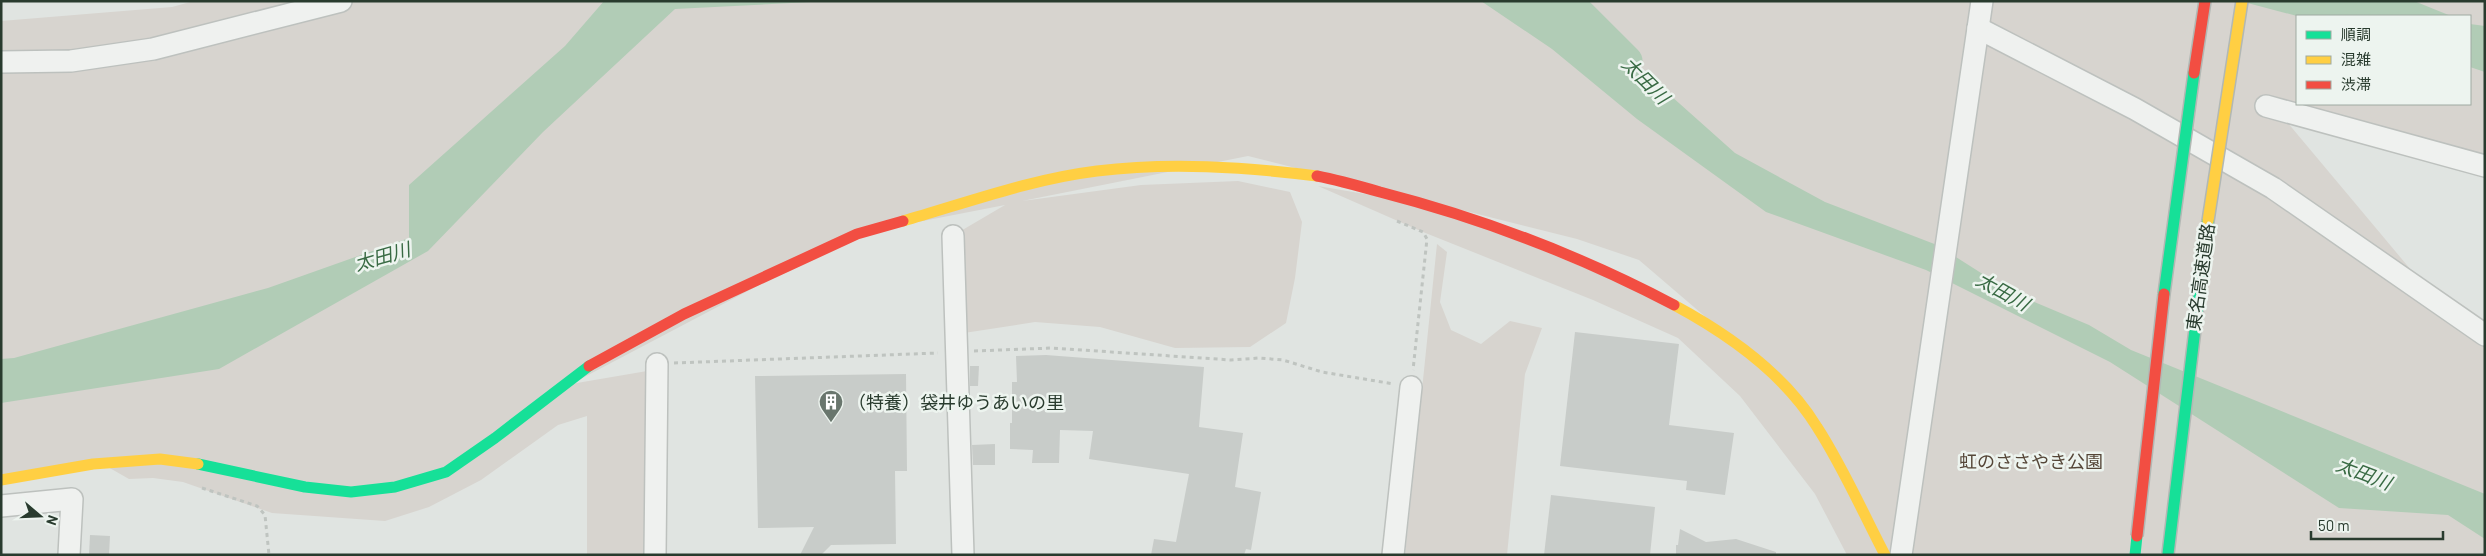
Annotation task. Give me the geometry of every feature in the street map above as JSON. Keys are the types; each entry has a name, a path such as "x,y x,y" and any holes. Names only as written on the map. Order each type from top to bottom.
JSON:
{"main road":[{"name":"東名高速道路","path":"2135,555 2173,218 2187,112 2206,1"},
{"name":"東名高速道路","path":"2168,554 2193,331 2222,118 2242,1"},
{"path":"1,480 93,464 160,459 210,465 305,487 351,492 395,487 446,472 495,438 585,368 684,314 856,234 1031,184 1097,171 1195,166 1263,169 1319,176 1450,211 1540,244 1618,276 1685,311 1739,345 1784,384 1817,426 1885,555"}],"street":[{"path":"1,62 72,61 153,49 341,1"},
{"path":"1901,555 1982,1"},
{"path":"1978,28 2135,109 2273,188 2485,335"},
{"path":"2266,106 2485,166"},
{"path":"953,236 963,555"},
{"path":"655,555 657,364"},
{"path":"1393,555 1411,387"},
{"path":"1,506 72,499 69,555"}],"path":[{"path":"657,364 1052,348 1231,360 1259,358 1283,360 1322,372 1411,387 1428,239 1424,232 1388,217"},
{"path":"200,487 257,506 264,515 269,555"}],"green space":[{"name":"虹のささやき公園","path":"194,1 2485,1 2485,166 2277,110 2437,301 2485,343 2485,555 1847,555 1815,494 1740,396 1678,338 1593,300 1423,232 1318,186 1435,206 1667,302 1757,361 1639,260 1577,239 1248,156 1022,201 1141,185 1238,181 1290,192 1302,222 1295,278 1286,323 1250,347 1175,348 1100,327 1035,322 964,333 959,232 1005,205 856,234 571,384 653,370 651,555 587,555 587,416 558,425 481,480 429,507 385,521 272,513 183,482 153,478 129,479 108,467 1,482 1,21 172,7"},
{"path":"1437,244 1447,252 1440,302 1451,330 1481,344 1510,321 1542,328 1525,374 1507,555 1405,555"}],"water":[{"path":"604,1 830,1 675,9 543,132 428,251 219,369 1,403 1,359 14,358 268,288 409,238 409,185 565,46"},
{"path":"1481,1 1567,1 1735,153 1825,202 1937,245 2011,292 2089,325 2131,350 2485,494 2485,539 2448,515 2339,508 2110,362 1926,270 1766,212 1637,119 1552,49"},
{"path":"2240,1 2414,1 2449,15 2296,15"},
{"path":"2471,24 2485,26 2485,72 2471,67"}],"building":[{"path":"1575,332 1679,344 1669,425 1734,433 1725,495 1686,490 1687,481 1560,466"},
{"path":"1046,355 1204,367 1199,427 1243,433 1235,487 1261,492 1251,550 1246,549 1244,555 1151,555 1154,539 1176,542 1189,474 1089,459 1093,431 1060,430 1059,463 1032,463 1033,450 1010,449 1012,382 1017,382 1016,356"},
{"path":"970,366 979,366 978,386 970,386"},
{"name":"（特養）袋井ゆうあいの里","path":"906,374 907,471 895,471 896,544 831,545 821,555 800,555 814,527 758,528 755,376"},
{"path":"995,444 995,465 973,465 972,445"},
{"path":"1551,495 1655,507 1650,555 1544,555"},
{"path":"1680,529 1706,542 1736,539 1776,552 1776,555 1676,555 1676,545 1678,545"},
{"path":"90,535 110,536 109,555 89,555"}],"waterway":[{"name":"太田川","path":"1567,1 1627,61"}],"traffic: fast":[{"path":"2164,294 2194,73"},
{"path":"2168,554 2208,221"},
{"path":"198,464 305,487 351,492 395,487 446,472 495,438 589,366"},
{"path":"2135,555 2137,536"}],"traffic: slow":[{"path":"2208,221 2242,1"},
{"path":"903,221 975,199 1048,180 1124,168 1207,167 1317,176"},
{"path":"1674,305 1734,342 1771,372 1804,407 1844,474 1885,555"},
{"path":"1,480 93,464 160,459 198,464"}],"traffic: jam":[{"path":"2194,73 2205,1"},
{"path":"1317,176 1418,202 1493,226 1603,270 1674,305"},
{"path":"589,366 684,314 857,234 903,221"},
{"path":"2137,536 2164,294"}],"place":[{"name":"（特養）袋井ゆうあいの里","path":"831,423"}]}
